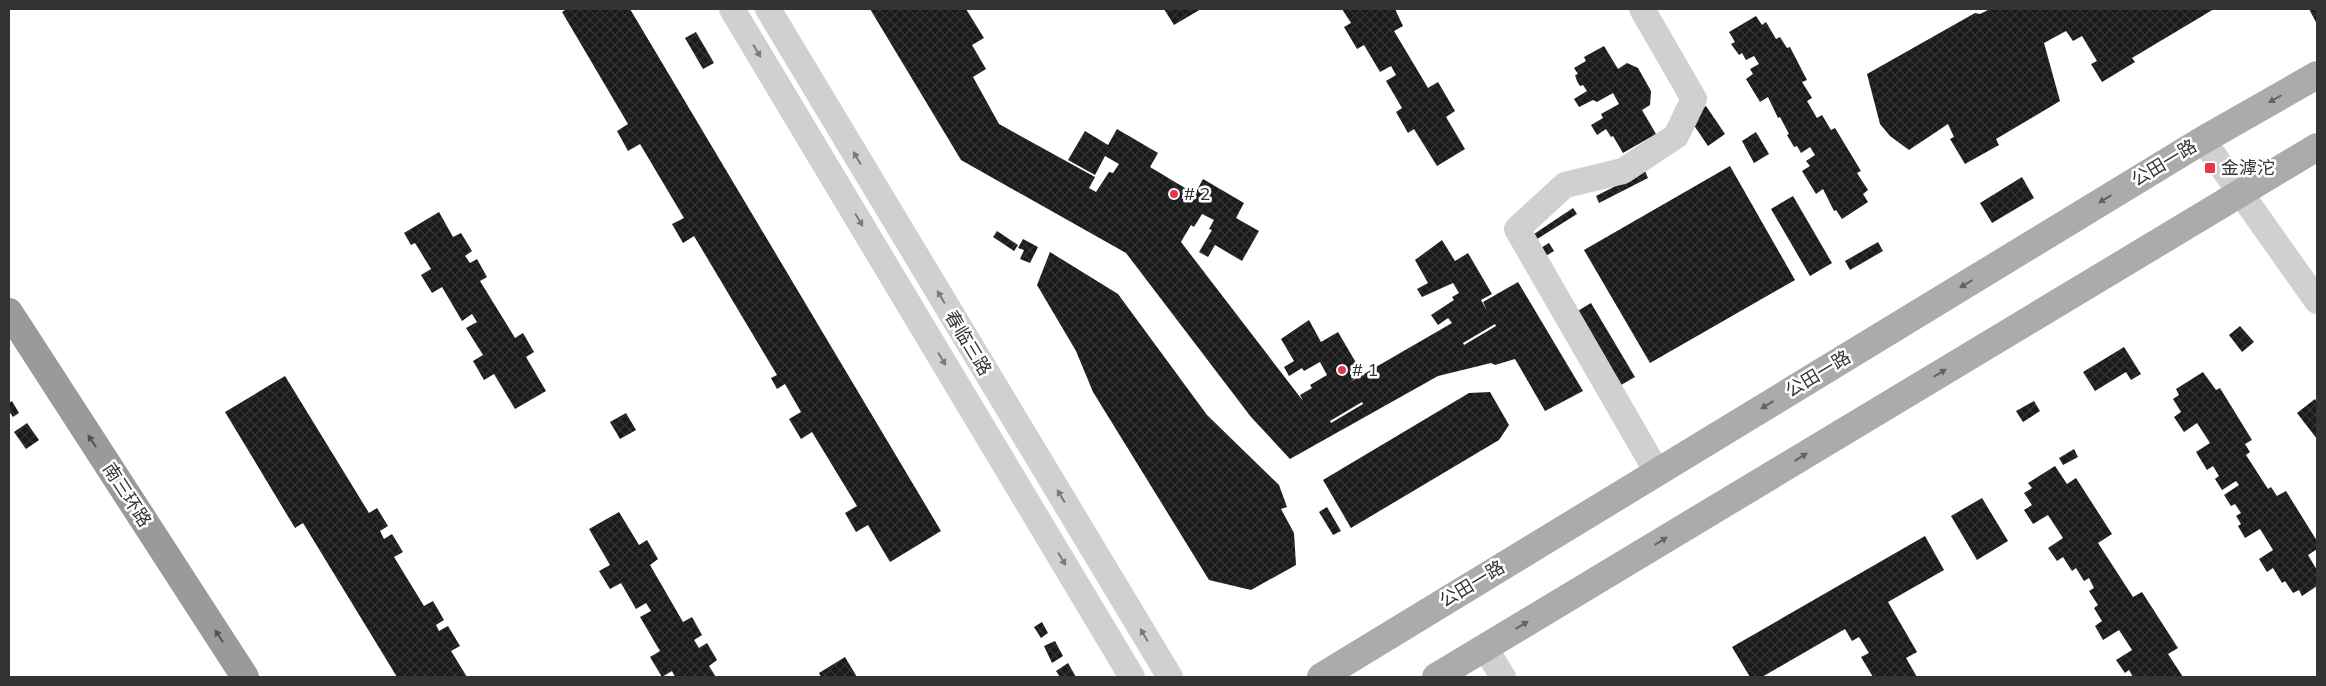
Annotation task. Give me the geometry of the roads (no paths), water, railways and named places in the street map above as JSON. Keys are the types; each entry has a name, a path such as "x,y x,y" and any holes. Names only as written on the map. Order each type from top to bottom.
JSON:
{"highway":[{"name":"南三环路","path":"9,312 245,677"}],"main road":[{"name":"公田一路","path":"1321,677 2203,140 2317,75"},
{"path":"1436,677 2317,147"}],"street":[{"name":"春临三路","path":"732,9 1132,677"},
{"name":"春临三路","path":"768,9 1170,677"},
{"path":"1642,9 1694,99 1676,136 1623,171 1564,185 1517,230 1657,472"},
{"path":"2203,140 2317,301"},
{"path":"1485,648 1503,677"}],"place":[{"name":"金滹沱","path":"2210,168"},
{"name":"# 2","path":"1174,194"},
{"name":"# 1","path":"1342,370"}]}
